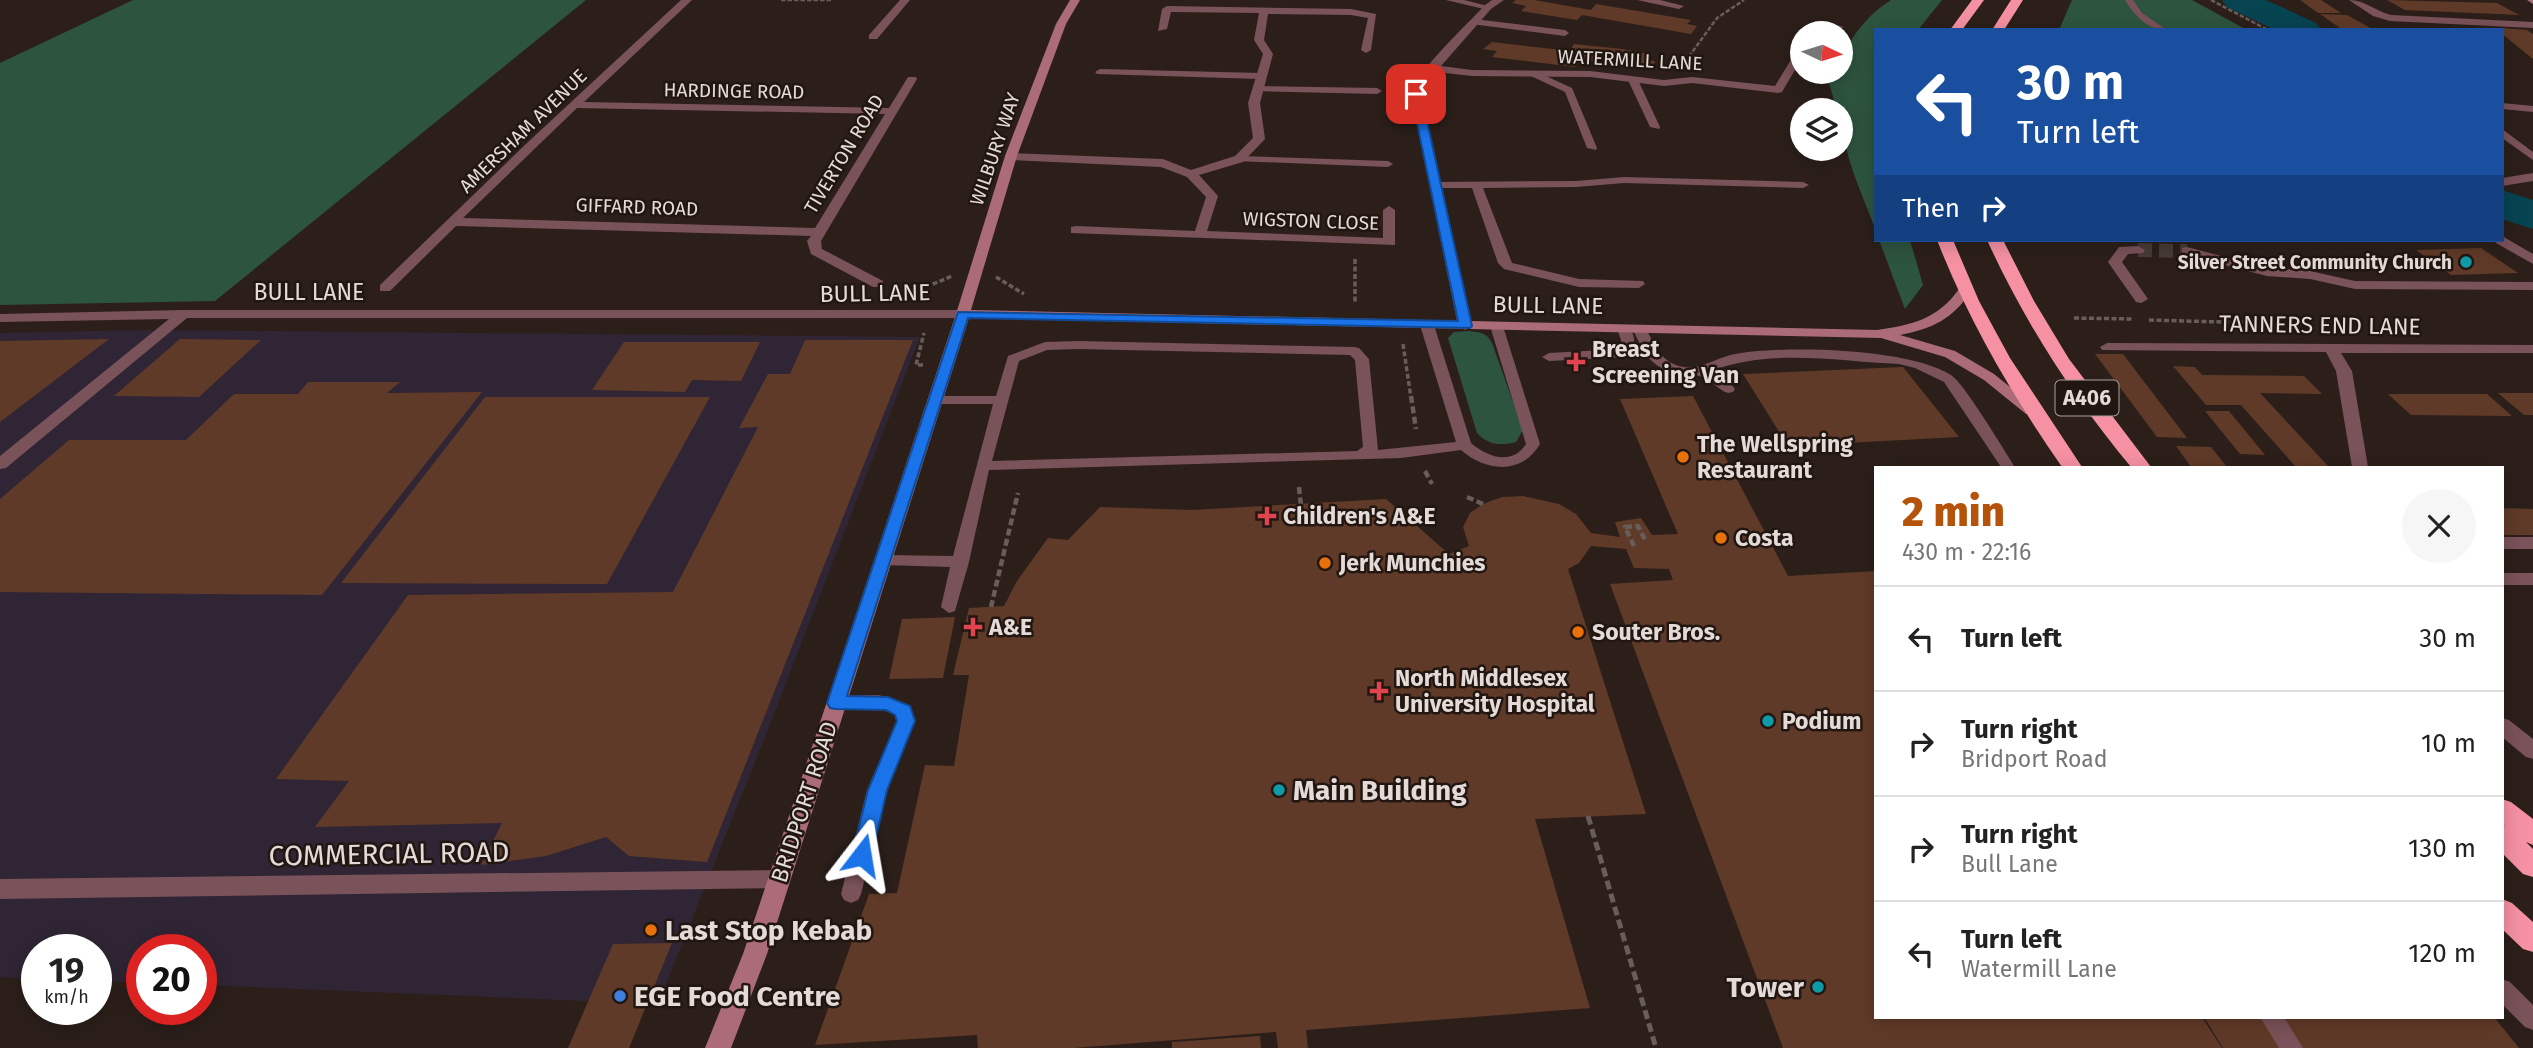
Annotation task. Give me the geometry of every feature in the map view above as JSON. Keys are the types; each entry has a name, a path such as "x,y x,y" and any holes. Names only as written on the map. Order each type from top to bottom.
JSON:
{"highway":[{"path":"1957,28 1978,0"},
{"path":"1999,28 2017,0"},
{"name":"A406","path":"1946,242 1964,292 1983,330 2032,411 2071,466"},
{"name":"A406","path":"1996,242 2017,290 2060,362 2140,466"},
{"path":"2504,812 2533,834"},
{"path":"2504,838 2533,866"},
{"path":"2504,913 2533,940"}],"street":[{"name":"AMERSHAM AVENUE","path":"385,288 687,0"},
{"path":"873,37 905,0"},
{"name":"WILBURY WAY","path":"962,314 1011,156 1061,24 1075,0"},
{"path":"1465,326 1416,94 1418,86 1433,68 1474,22 1499,0"},
{"path":"1642,0 1679,6"},
{"path":"2354,0 2376,14 2437,21 2533,25"},
{"path":"1162,29 1167,9 1351,12 1373,16 1366,50"},
{"path":"1011,156 1140,160 1163,163 1191,174 1238,159 1259,139 1254,103 1268,54 1259,40 1264,11"},
{"path":"2437,21 2446,28"},
{"name":"WATERMILL LANE","path":"1433,68 1472,73 1590,74 1677,83 1692,80 1778,90 1790,70"},
{"name":"TIVERTON ROAD","path":"816,251 814,241 912,79"},
{"name":"HARDINGE ROAD","path":"575,105 892,111"},
{"name":"WIGSTON CLOSE","path":"1191,174 1212,196 1200,234"},
{"path":"2504,182 2533,177"},
{"name":"WIGSTON CLOSE","path":"1076,230 1390,242 1388,210"},
{"name":"GIFFARD ROAD","path":"454,222 820,232"},
{"name":"TIVERTON ROAD","path":"766,230 797,239 877,284"},
{"path":"2504,242 2533,260"},
{"path":"2138,250 2124,250 2115,262 2141,299"},
{"path":"2188,251 2267,272 2310,275 2355,285 2533,286"},
{"path":"1877,334 1922,327 1931,323 1956,306 1964,292"},
{"path":"0,464 183,314"},
{"name":"BULL LANE","path":"0,318 183,314 962,314 1877,334"},
{"name":"BRIDPORT ROAD","path":"718,1048 755,954 962,314"},
{"path":"1877,334 1950,354 1989,377 2032,411"},
{"name":"TANNERS END LANE","path":"2107,347 2533,349"},
{"path":"2332,349 2344,371 2360,466"},
{"path":"2504,543 2533,543"},
{"path":"2504,579 2533,579"},
{"path":"2504,727 2533,751"},
{"name":"COMMERCIAL ROAD","path":"0,889 779,879"}],"lane":[{"path":"1450,0 1489,8"},
{"path":"2129,0 2139,15 2160,28"},
{"path":"1474,22 1565,33"},
{"path":"1100,72 1260,76"},
{"path":"1534,74 1569,90 1592,148"},
{"path":"1633,80 1655,127"},
{"path":"1257,89 1377,92"},
{"path":"2504,106 2533,109"},
{"path":"2504,134 2533,157"},
{"path":"1238,159 1388,164"},
{"path":"1435,185 1595,184 1624,180 1803,185"},
{"path":"1476,185 1504,263 1508,266 1579,283 1639,284"},
{"path":"1427,325 1464,445 1486,460 1505,462 1522,458 1533,444 1497,326"},
{"path":"1624,329 1628,355"},
{"path":"1640,330 1649,352 1658,361 1677,370 1700,371 1716,378 1728,389"},
{"path":"949,607 983,466 1013,359 1045,346 1354,351 1362,359 1371,449 1360,455"},
{"path":"1549,358 1649,352"},
{"path":"1700,371 1731,359 1764,354 1899,360 1920,365 1948,379 2007,466"},
{"path":"934,400 1001,400"},
{"path":"983,466 1360,455 1420,452 1464,445"},
{"path":"883,560 961,562"},
{"path":"836,703 888,704 903,710 906,721 877,790 852,894"},
{"path":"2504,991 2533,1020"},
{"path":"2272,1019 2292,1048"}],"path":[{"path":"781,0 833,0"},
{"path":"1677,83 1689,54 1702,36 1717,18 1744,0"},
{"path":"2211,0 2265,28"},
{"path":"1354,311 1356,241"},
{"path":"912,292 951,276"},
{"path":"2074,317 2259,323"},
{"path":"923,332 925,335 916,365 924,365"},
{"path":"1402,333 1422,465 1432,484"},
{"path":"1299,487 1301,506"},
{"path":"992,607 1018,493"},
{"path":"1467,497 1483,503"},
{"path":"1634,546 1625,527 1638,526 1646,542"},
{"path":"1588,816 1657,1048"}],"shaded area":[{"path":"143,330 920,337 658,1004 217,986 217,934 126,934 126,982 112,982 112,934 21,934 21,978 0,977 0,333"}],"green space":[{"path":"133,0 586,0 215,301 0,305 0,63"},
{"path":"1891,0 1942,0 1920,28 1874,28 1874,226 1850,161 1853,161 1853,98 1833,98 1829,84 1853,84 1853,38 1874,13"},
{"path":"2072,0 2192,0 2243,28 2060,28"},
{"path":"1880,242 1911,242 1923,285 1905,309"},
{"path":"1454,332 1483,334 1492,343 1523,430 1516,442 1495,444 1477,433 1448,338"}],"building":[{"path":"1516,0 1534,0 1591,10 1596,4 1691,20 1687,24 1697,26 1691,34 1582,15 1577,20 1521,11 1526,6 1512,3"},
{"path":"2300,0 2321,0 2341,13 2318,13"},
{"path":"2387,0 2497,3 2519,15 2405,10"},
{"path":"2320,14 2347,15 2370,28 2340,28"},
{"path":"2504,28 2527,30 2533,34 2533,59 2504,36"},
{"path":"1492,42 1570,51 1574,44 1622,49 1648,54 1646,60 1655,61 1653,69 1580,61 1575,67 1492,57 1497,51 1483,49"},
{"name":"Silver Street Community Church","path":"2481,248 2518,273 2451,275 2416,250"},
{"path":"109,339 0,422 0,341"},
{"path":"180,339 261,340 199,397 114,396"},
{"path":"805,340 913,340 707,862 629,856 606,837 546,856 481,865 502,823 315,827 349,781 276,779 408,595 673,592 758,427 739,428 768,374 790,374"},
{"path":"624,342 760,342 741,381 692,380 685,392 592,390"},
{"path":"2095,354 2123,354 2187,438 2157,437"},
{"path":"2173,366 2195,367 2202,375 2304,376 2322,394 2260,393 2328,466 2295,466 2241,405 2206,405"},
{"path":"1903,367 1959,437 1788,446 1743,374"},
{"path":"308,382 400,382 387,393 482,392 322,595 0,592 0,499 69,440 186,440 234,394 298,394"},
{"path":"2498,393 2533,393 2533,415 2524,415"},
{"path":"2388,394 2487,394 2512,416 2411,415"},
{"name":"North Middlesex University Hospital","path":"1693,396 1788,576 1874,571 1874,1019 2203,1019 2222,1048 1783,1048 1610,584 1673,580 1669,569 1634,568 1626,549 1591,546 1579,563 1568,569 1646,814 1535,819 1590,1008 1306,1030 1308,1048 1278,1048 1276,1032 1074,1048 978,1048 977,1035 815,1045 869,894 897,893 925,765 954,766 969,675 953,675 969,608 1004,606 1017,581 1048,538 1068,540 1100,507 1192,510 1386,499 1449,554 1469,546 1463,527 1470,513 1483,504 1502,497 1523,496 1559,504 1576,514 1591,533 1620,537 1615,522 1641,518 1652,535 1678,534 1620,399"},
{"path":"485,397 710,397 607,584 341,583"},
{"path":"2205,411 2229,411 2265,455 2240,454"},
{"path":"2176,446 2211,447 2226,466 2190,466"},
{"path":"2504,508 2533,509 2533,535 2504,535"},
{"path":"955,617 943,678 889,679 902,619"},
{"name":"EGE Food Centre","path":"672,943 629,1048 568,1048 613,944"},
{"path":"2205,1019 2496,1019 2519,1048 2223,1048"},
{"path":"1260,1036 1261,1048 1172,1048 1172,1042"}],"waterway":[{"path":"2239,0 2300,28"},
{"path":"2504,204 2533,216"}],"tunnel":[{"path":"2138,250 2187,251"}],"place":[{"name":"Silver Street Community Church","path":"2466,262"},
{"name":"Breast Screening Van","path":"1576,362"},
{"name":"The Wellspring Restaurant","path":"1683,457"},
{"name":"Children's A&E","path":"1267,516"},
{"name":"Costa","path":"1721,538"},
{"name":"Jerk Munchies","path":"1325,563"},
{"name":"A&E","path":"973,627"},
{"name":"Souter Bros.","path":"1578,632"},
{"name":"North Middlesex University Hospital","path":"1379,691"},
{"name":"Podium","path":"1768,721"},
{"name":"Main Building","path":"1279,790"},
{"name":"Last Stop Kebab","path":"651,930"},
{"name":"Tower","path":"1818,987"},
{"name":"EGE Food Centre","path":"620,996"}],"route":[{"path":"862,855 877,790 903,734 906,721 903,710 897,706 879,702 836,703 962,314 1465,326 1416,94"}]}
